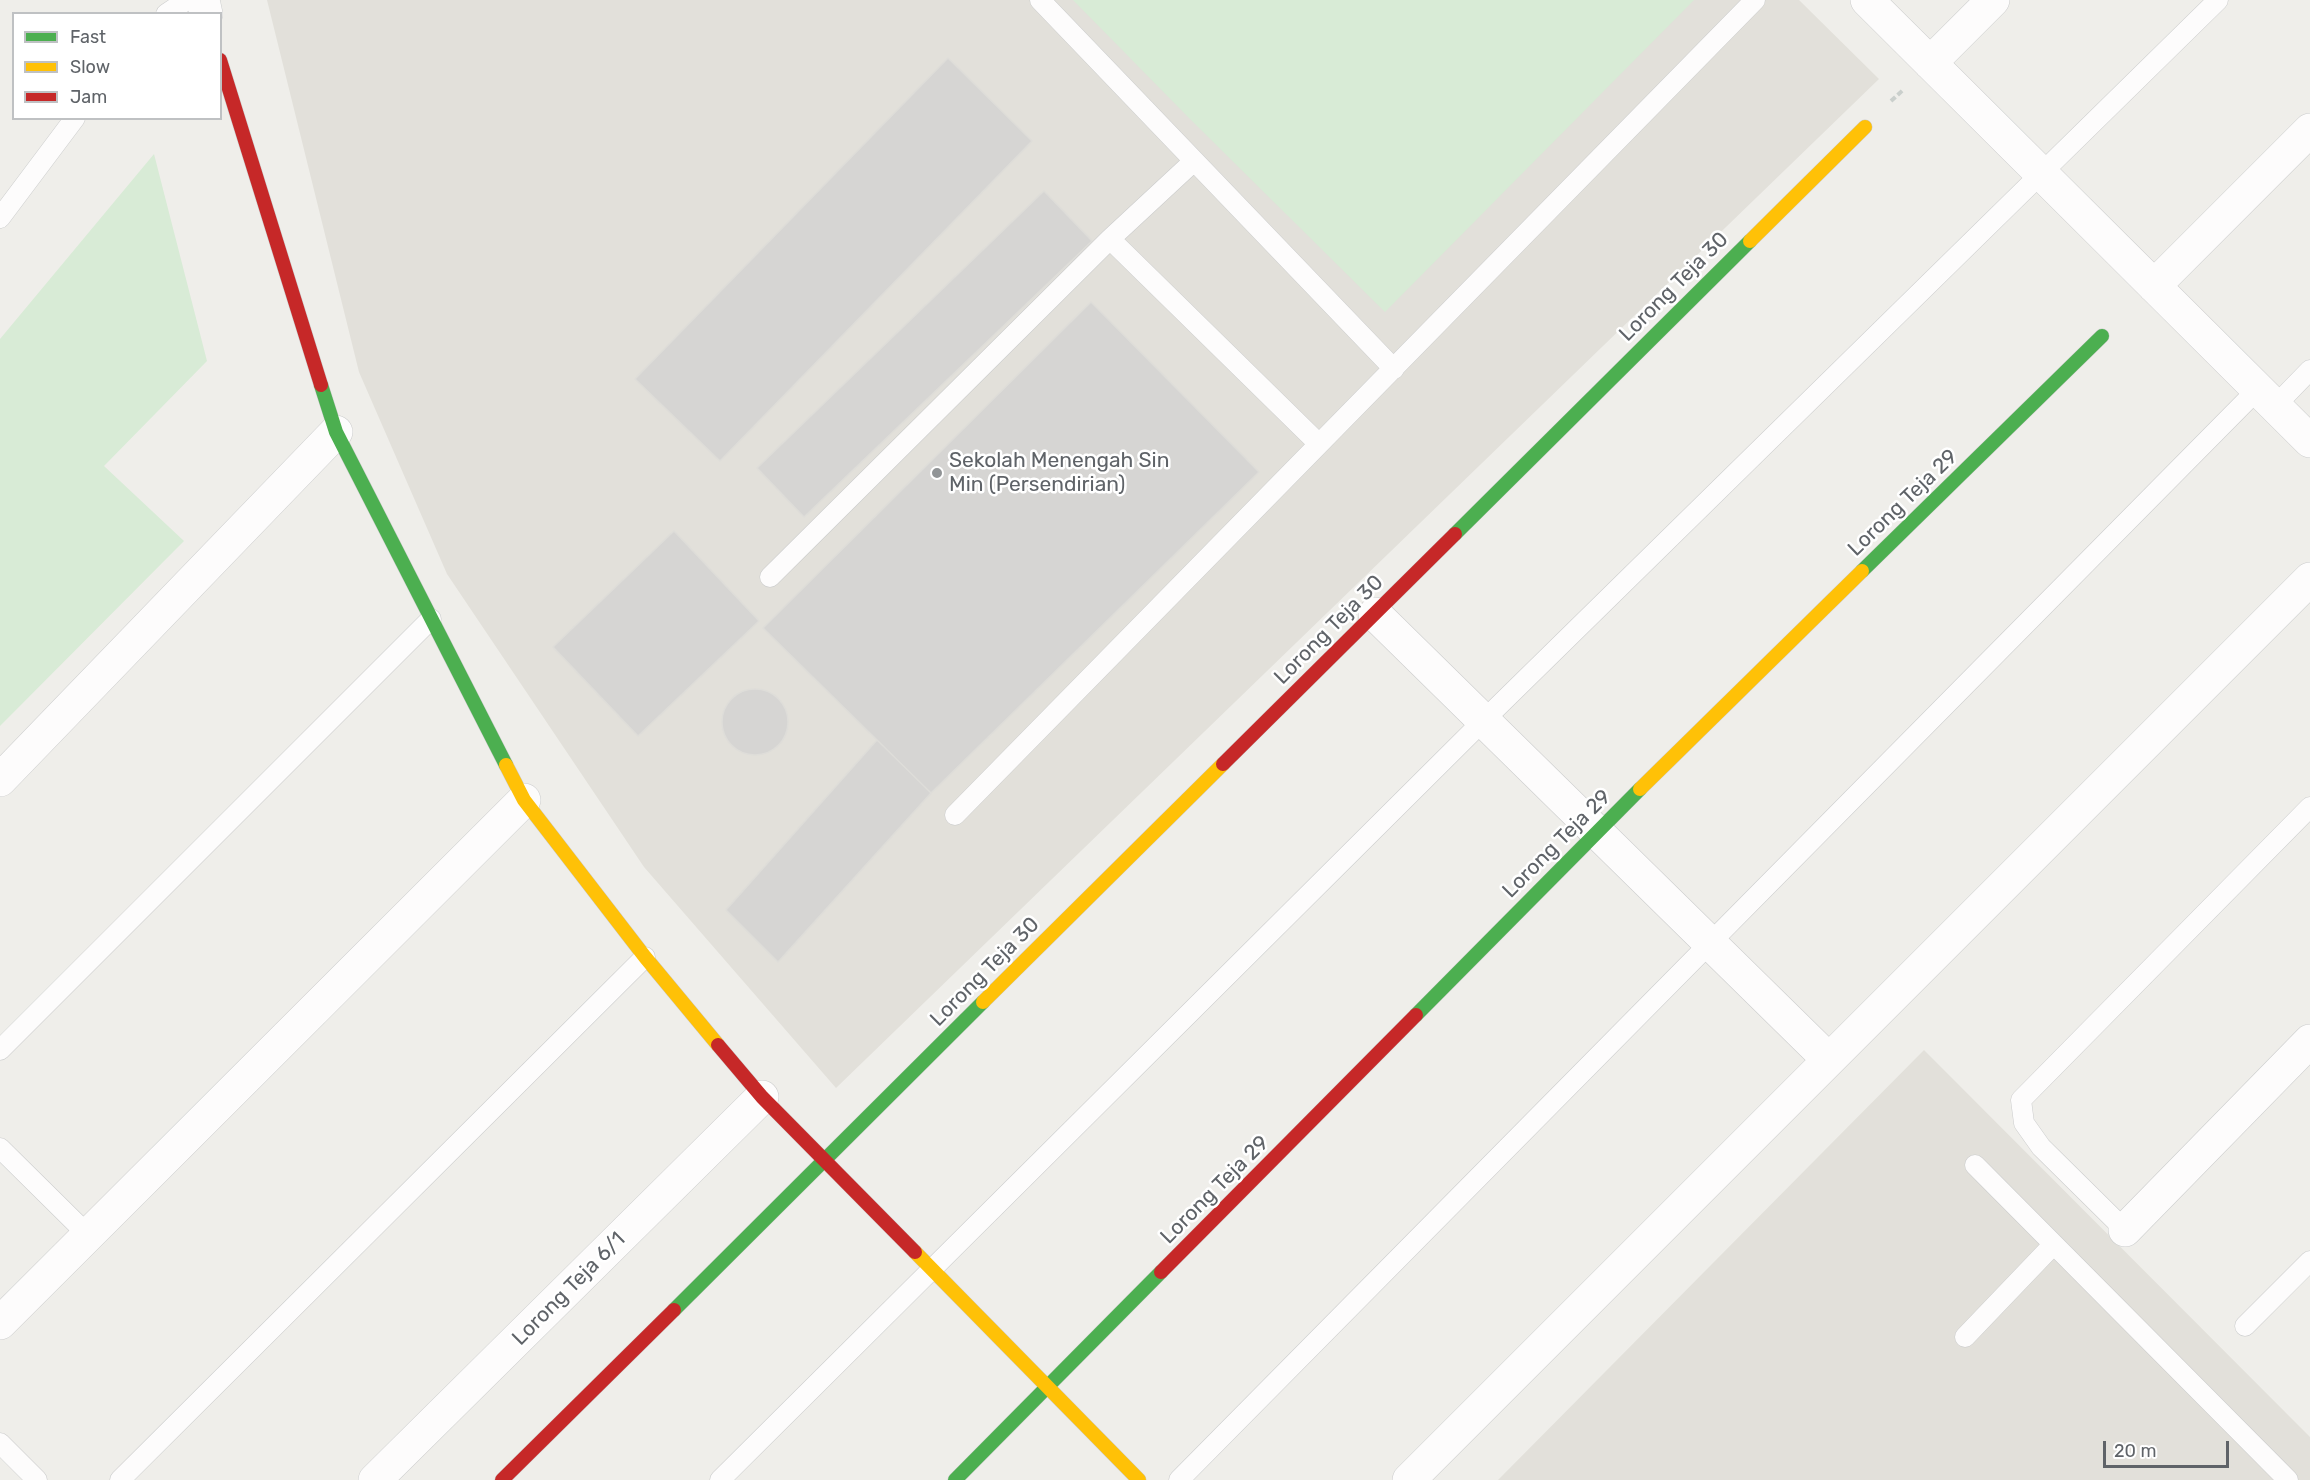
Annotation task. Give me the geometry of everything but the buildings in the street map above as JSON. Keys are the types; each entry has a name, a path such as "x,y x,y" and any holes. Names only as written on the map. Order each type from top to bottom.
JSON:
{"street":[{"path":"1867,0 2310,441"},
{"path":"1930,63 1993,0"},
{"path":"222,66 336,432 524,800 645,957 762,1097 823,1162 1139,1480"},
{"name":"Lorong Teja 30","path":"502,1480 1865,128"},
{"path":"2154,286 2310,130"},
{"name":"Lorong Teja 29","path":"955,1480 1598,831 2102,336"},
{"path":"0,780 336,432"},
{"path":"1409,1480 2310,579"},
{"path":"1375,614 1482,722 1598,831 1828,1059"},
{"path":"0,1323 524,800"},
{"path":"2125,1230 2310,1041"},
{"name":"Lorong Teja 6/1","path":"375,1480 762,1097"}],"lane":[{"path":"169,12 187,0"},
{"path":"1040,0 1394,369"},
{"path":"955,815 1755,0"},
{"path":"720,1480 1482,722 2218,0"},
{"path":"0,218 74,120"},
{"path":"770,577 1110,239 1194,161"},
{"path":"1110,239 1320,444"},
{"path":"1179,1480 1710,942 2266,397 2310,370"},
{"path":"0,1050 431,619"},
{"path":"2125,1230 2041,1147 2024,1123 2021,1100 2310,807"},
{"path":"120,1480 645,957"},
{"path":"0,1149 88,1235"},
{"path":"1976,1165 2288,1480"},
{"path":"1965,1338 2054,1245"},
{"path":"2246,1326 2310,1262"},
{"path":"0,1443 38,1480"}],"path":[{"path":"1865,128 1930,63"}],"shaded area":[{"name":"Sekolah Menengah Sin Min (Persendirian)","path":"267,0 1799,0 1879,79 836,1088 644,867 447,574 359,372"},
{"path":"1924,1050 2310,1437 2310,1480 1498,1480"}],"green space":[{"path":"1073,0 1694,0 1385,312"},
{"path":"154,154 207,361 104,466 184,541 0,726 0,339"}],"traffic: fast":[{"path":"1455,534 1750,241"},
{"path":"1862,571 2102,336"},
{"path":"321,385 336,432 506,765"},
{"path":"1416,1015 1640,789"},
{"path":"674,1310 983,1002"},
{"path":"955,1480 1161,1272"}],"traffic: slow":[{"path":"1750,241 1865,127"},
{"path":"1640,789 1862,571"},
{"path":"983,1002 1223,764"},
{"path":"506,765 524,800 645,957 718,1045"},
{"path":"915,1252 1139,1480"}],"traffic: jam":[{"path":"222,66 321,385"},
{"path":"1223,764 1455,534"},
{"path":"1161,1272 1416,1015"},
{"path":"718,1045 762,1097 915,1252"},
{"path":"502,1480 674,1310"}],"place":[{"name":"Sekolah Menengah Sin Min (Persendirian)","path":"937,473"}]}
